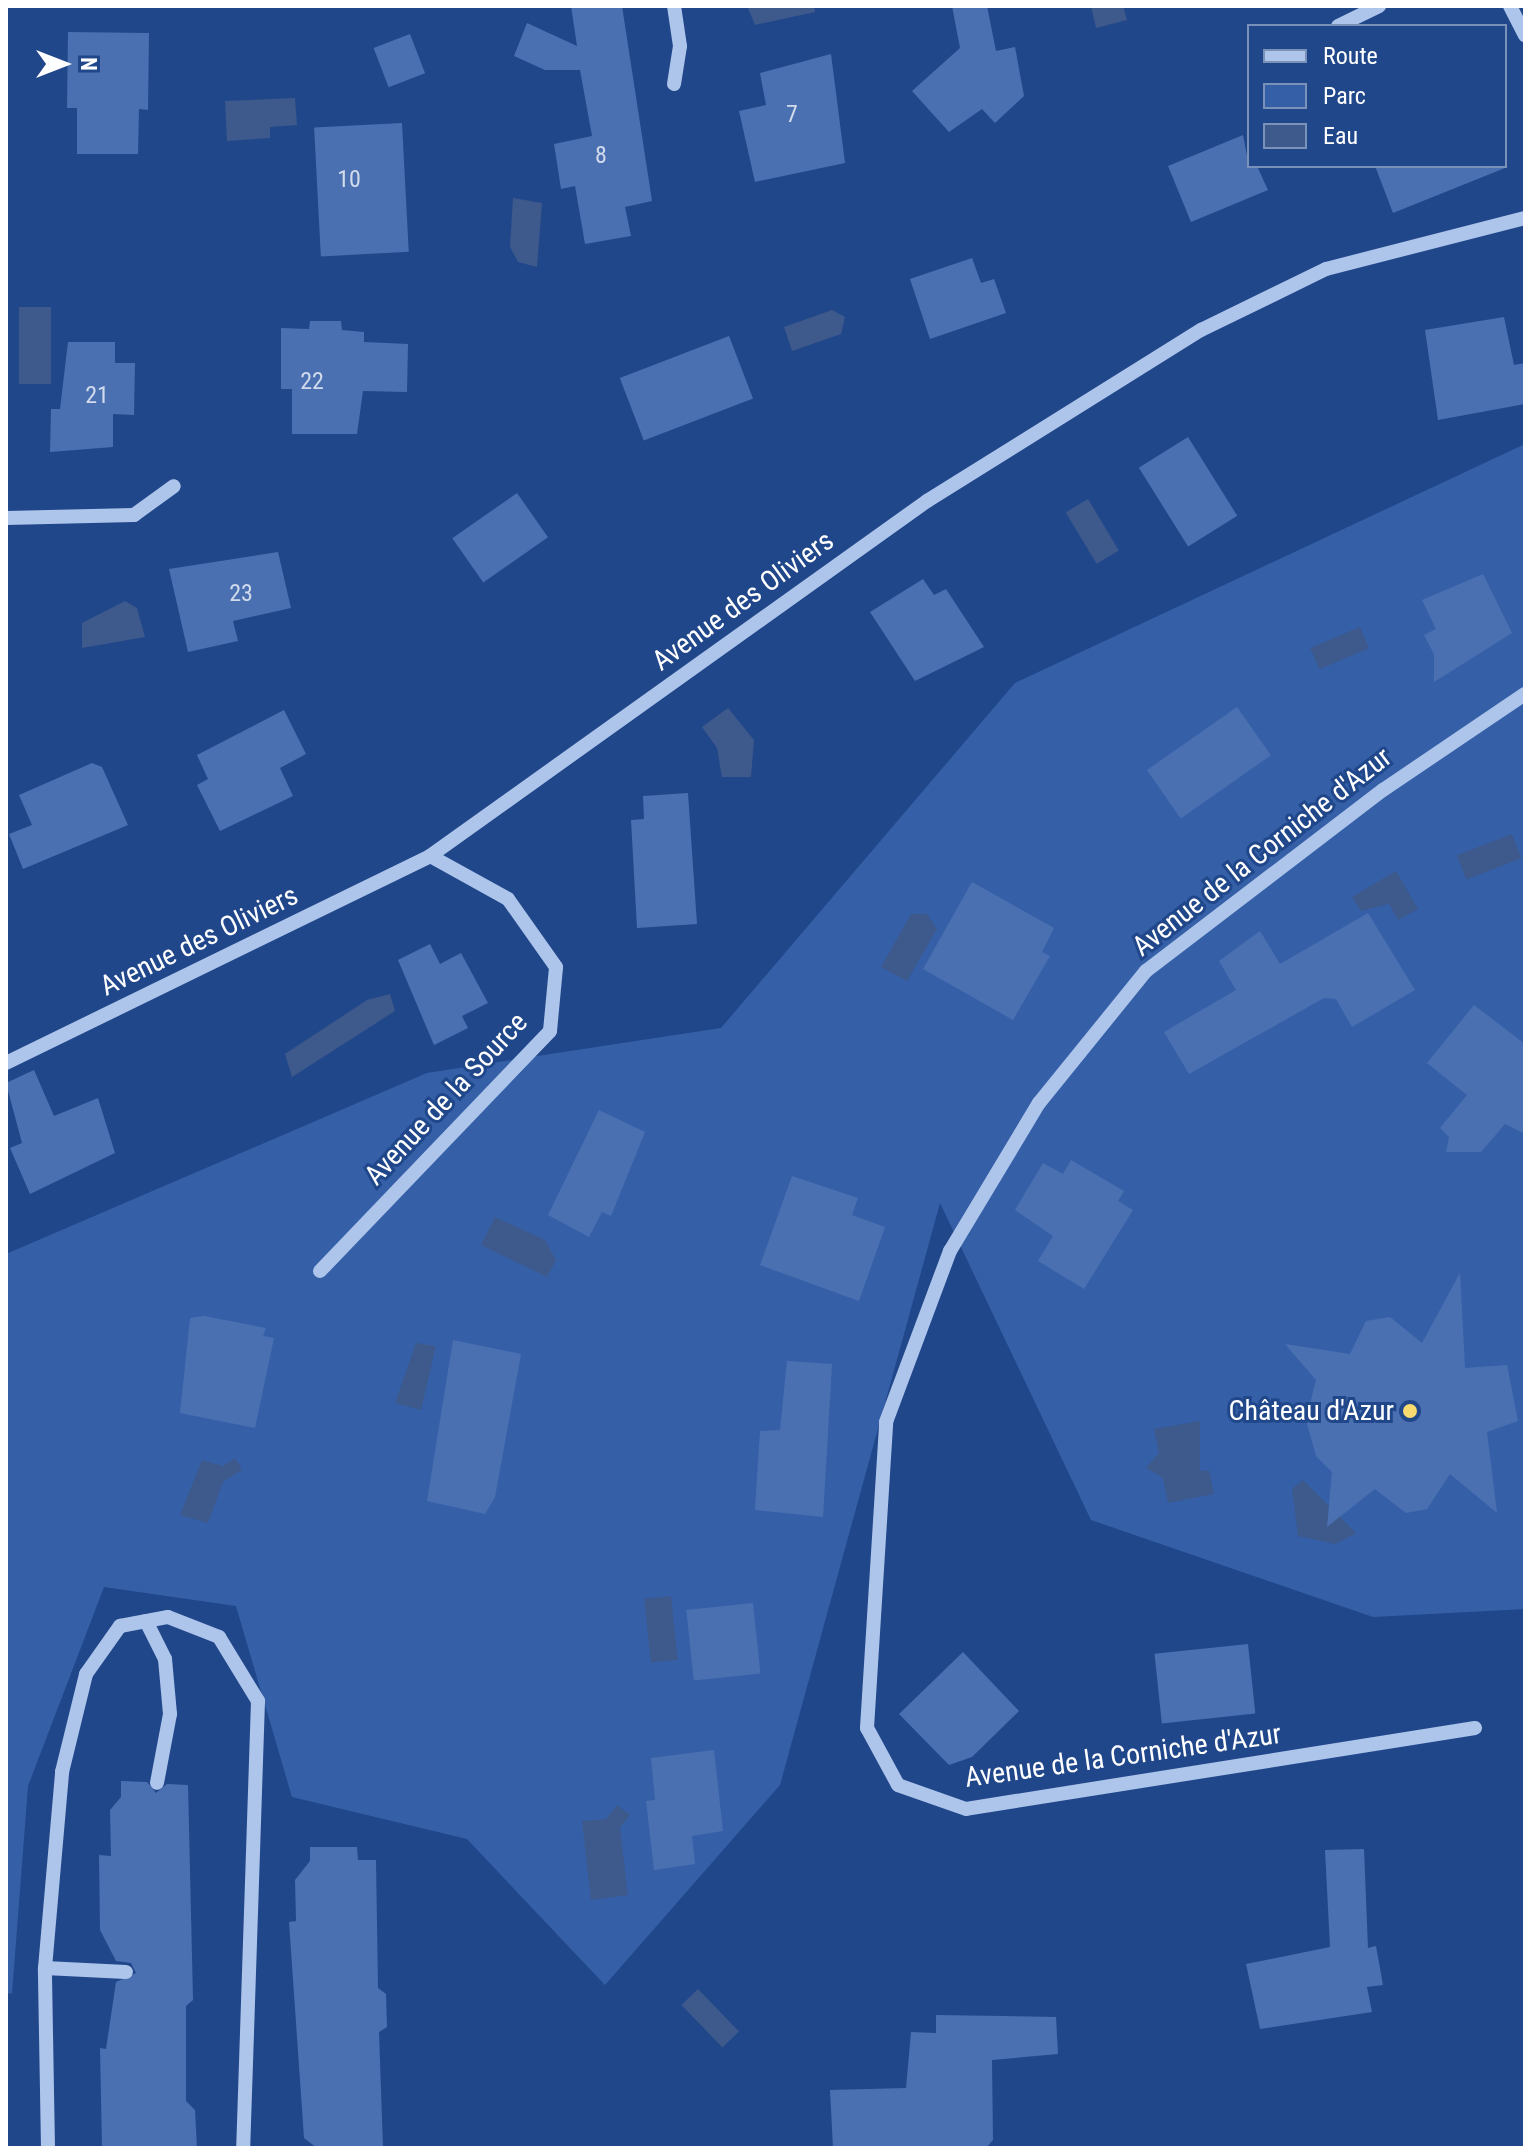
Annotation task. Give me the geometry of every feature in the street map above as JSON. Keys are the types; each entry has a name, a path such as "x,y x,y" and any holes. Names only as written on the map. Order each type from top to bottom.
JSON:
{"street":[{"path":"674,6 680,46 674,84"},
{"path":"1342,24 1379,6"},
{"path":"1510,6 1525,35"},
{"name":"Avenue des Oliviers","path":"6,1063 430,856 927,501 1201,330 1326,269 1525,218"},
{"path":"6,518 134,515 174,486"},
{"name":"Avenue de la Corniche d'Azur","path":"1475,1728 966,1809 898,1785 867,1728 886,1422 950,1251 1039,1103 1146,971 1383,790 1525,694"},
{"name":"Avenue de la Source","path":"320,1271 550,1031 556,967 508,899 430,856"},
{"path":"48,2148 45,1968 62,1772 86,1674 120,1626 168,1617 219,1637 258,1701 243,2148"},
{"path":"146,1621 165,1659 170,1714 157,1783"},
{"path":"45,1968 126,1972"}],"green space":[{"path":"1525,444 1525,1609 1373,1617 1091,1520 940,1203 780,1785 605,1985 467,1839 292,1797 236,1606 104,1587 28,1786 12,1993 6,1994 6,1254 427,1073 721,1028 1015,683"}],"water":[{"path":"747,6 814,6 815,12 755,25"},
{"path":"1091,6 1123,6 1127,20 1096,28"},
{"path":"295,98 297,125 270,127 270,138 227,141 225,101"},
{"path":"513,198 542,203 537,267 518,262 510,247"},
{"path":"19,307 51,307 51,384 19,384"},
{"path":"832,310 845,317 841,334 792,351 784,327"},
{"path":"1088,499 1119,550 1097,564 1066,512"},
{"path":"125,601 137,608 145,637 82,648 82,623"},
{"path":"1360,627 1369,648 1319,669 1310,648"},
{"path":"728,708 754,740 751,777 722,777 717,748 702,727"},
{"path":"1512,834 1521,858 1466,879 1457,855"},
{"path":"1396,871 1418,909 1398,920 1389,904 1361,911 1352,897"},
{"path":"911,914 927,914 937,929 907,981 881,967"},
{"path":"390,994 395,1011 292,1077 285,1054 367,1000"},
{"path":"495,1217 545,1240 556,1260 547,1277 481,1245"},
{"path":"416,1343 436,1346 421,1410 395,1403"},
{"path":"1200,1421 1200,1471 1209,1470 1214,1494 1168,1503 1163,1478 1146,1468 1159,1453 1154,1429"},
{"path":"235,1458 242,1470 223,1482 208,1523 180,1515 202,1460 223,1466"},
{"path":"1303,1480 1355,1534 1335,1544 1298,1536 1292,1489"},
{"path":"671,1596 678,1660 651,1662 644,1599"},
{"path":"617,1805 630,1815 620,1828 628,1895 591,1900 582,1821 606,1819"},
{"path":"698,1989 739,2031 722,2047 681,2005"}],"building":[{"path":"571,6 622,6 652,201 625,207 631,236 585,244 575,186 561,189 554,144 592,136 580,70 545,70 514,56 527,23 577,46"},
{"path":"952,6 987,6 996,51 1015,47 1024,96 995,123 982,109 949,132 912,91 960,48"},
{"path":"68,32 149,33 148,110 139,109 138,154 77,154 77,108 67,108"},
{"path":"410,34 425,73 389,87 374,48"},
{"path":"831,54 845,163 755,182 739,111 766,105 760,73"},
{"path":"402,123 409,252 321,256 314,128"},
{"path":"1243,135 1247,168 1258,168 1268,190 1191,222 1168,166"},
{"path":"1376,168 1505,168 1393,213"},
{"path":"972,258 981,283 994,279 1006,313 930,339 910,279"},
{"path":"1504,317 1514,365 1525,363 1525,404 1438,420 1425,330"},
{"path":"310,321 341,321 342,330 364,332 364,342 408,344 407,392 363,391 357,434 292,434 292,389 281,389 281,328 309,329"},
{"path":"729,336 753,399 644,440 620,378"},
{"path":"68,342 115,342 115,363 135,363 134,415 113,414 113,447 50,452 51,409 60,409"},
{"path":"1188,437 1237,516 1188,547 1139,468"},
{"path":"517,493 548,537 483,583 452,538"},
{"path":"278,552 291,608 233,621 238,641 188,652 169,569"},
{"path":"1483,574 1512,633 1434,682 1434,654 1424,635 1436,629 1422,600"},
{"path":"923,579 934,595 946,589 984,647 915,681 870,612"},
{"path":"1237,707 1271,755 1181,818 1147,770"},
{"path":"284,710 306,754 280,768 293,796 220,831 197,785 208,779 197,755"},
{"path":"92,763 102,767 128,825 23,869 9,834 32,825 19,795"},
{"path":"688,793 697,924 637,928 631,820 644,819 643,796"},
{"path":"972,882 1054,928 1042,952 1050,956 1013,1020 923,969"},
{"path":"1368,913 1415,990 1352,1027 1336,999 1324,998 1189,1074 1164,1032 1236,990 1219,961 1260,931 1280,964"},
{"path":"430,944 440,964 461,953 488,1003 462,1016 468,1028 434,1045 398,960"},
{"path":"1474,1005 1525,1044 1525,1134 1505,1124 1481,1152 1446,1152 1449,1137 1440,1128 1467,1095 1427,1063"},
{"path":"34,1070 54,1116 98,1098 115,1153 30,1194 10,1148 22,1143 6,1083"},
{"path":"599,1110 645,1132 611,1216 602,1212 589,1237 548,1215"},
{"path":"1071,1160 1124,1191 1118,1201 1133,1210 1084,1289 1038,1261 1053,1236 1015,1210 1043,1163 1063,1174"},
{"path":"792,1176 858,1198 852,1215 885,1227 859,1301 760,1265"},
{"name":"Château d'Azur","path":"1460,1273 1465,1368 1507,1365 1518,1421 1487,1432 1497,1513 1450,1474 1427,1509 1406,1513 1375,1489 1327,1527 1332,1472 1316,1456 1306,1420 1316,1380 1285,1344 1350,1354 1366,1321 1390,1317 1422,1343"},
{"path":"204,1316 266,1328 263,1336 274,1338 255,1428 180,1413 190,1318"},
{"path":"453,1340 521,1354 495,1497 485,1514 427,1501"},
{"path":"787,1361 832,1364 823,1517 755,1510 760,1431 780,1430"},
{"path":"753,1603 760,1674 694,1681 686,1610"},
{"path":"1248,1644 1255,1714 1162,1723 1155,1654"},
{"path":"963,1652 1019,1711 972,1757 949,1765 899,1714"},
{"path":"714,1750 723,1831 692,1836 695,1864 654,1870 646,1801 655,1800 651,1758"},
{"path":"121,1781 147,1782 156,1793 167,1784 188,1785 193,2000 186,2006 186,2101 195,2110 197,2148 102,2148 100,2048 106,2049 116,1982 136,1973 131,1963 116,1961 100,1930 99,1855 111,1856 110,1810 121,1797"},
{"path":"310,1847 357,1847 358,1860 376,1860 378,1988 386,1994 387,2027 379,2032 383,2148 317,2148 304,2138 289,1922 296,1921 295,1880 310,1861"},
{"path":"1364,1849 1368,1948 1376,1946 1383,1985 1367,1987 1372,2012 1260,2029 1246,1964 1330,1947 1325,1850"},
{"path":"936,2015 1056,2017 1058,2054 992,2060 993,2140 986,2148 833,2148 830,2090 906,2088 911,2032 936,2033"}],"place":[{"name":"Château d'Azur","path":"1410,1411"}]}
